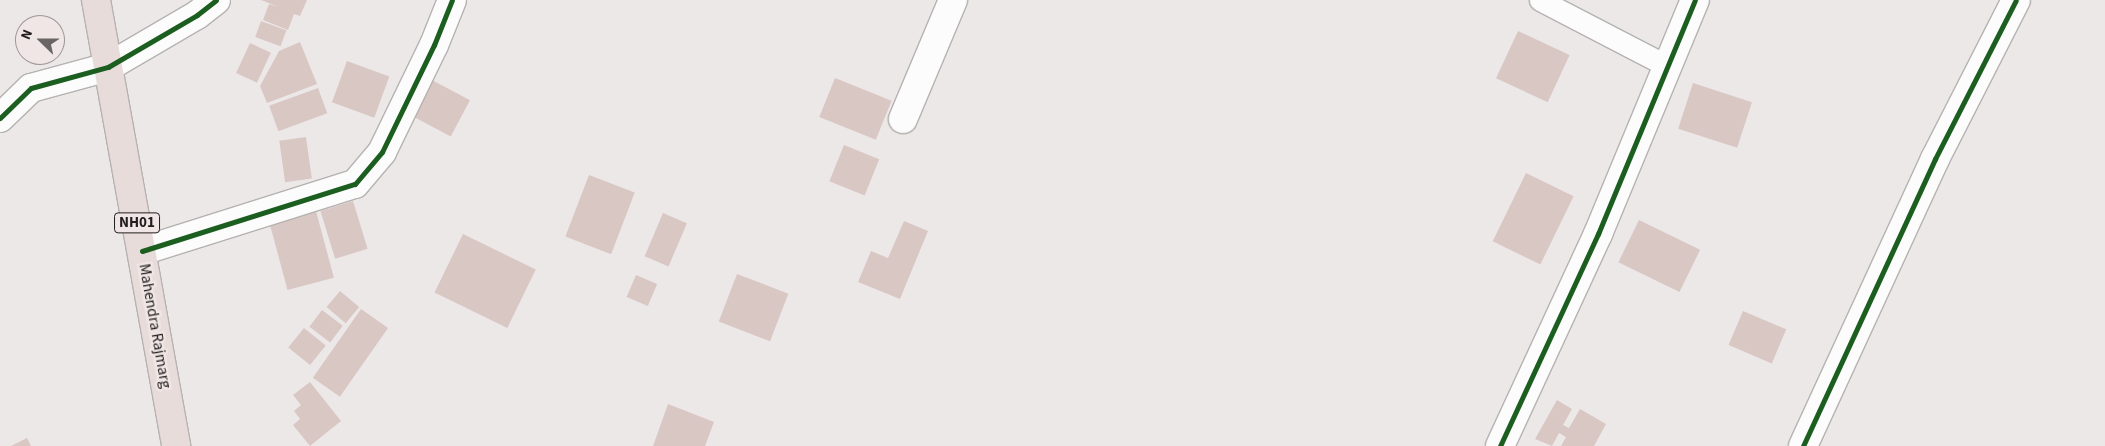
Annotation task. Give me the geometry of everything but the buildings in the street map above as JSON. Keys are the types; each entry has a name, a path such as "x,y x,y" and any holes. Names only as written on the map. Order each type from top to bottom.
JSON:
{"highway":[{"name":"Mahendra Rajmarg","path":"96,0 176,446"}],"street":[{"path":"0,118 31,88 108,66 197,15 216,0"},
{"path":"142,251 355,184 382,152 434,45 452,0"},
{"path":"903,119 953,0"},
{"path":"1500,446 1598,234 1669,67 1695,0"},
{"path":"1803,446 1935,159 2016,0"}],"lane":[{"path":"1540,0 1669,67"}],"cycle path":[{"path":"0,118 31,88 108,67 197,15 216,0"},
{"path":"142,251 355,184 382,152 434,45 452,0"},
{"path":"1500,446 1598,234 1695,0"},
{"path":"1803,446 1935,159 2016,0"}]}
